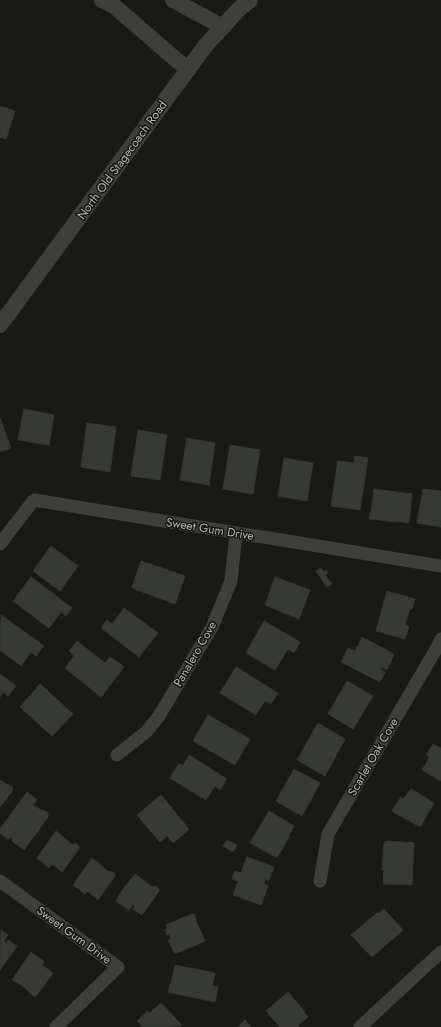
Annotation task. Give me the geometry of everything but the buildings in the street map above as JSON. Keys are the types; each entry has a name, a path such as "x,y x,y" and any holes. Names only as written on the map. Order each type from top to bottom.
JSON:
{"street":[{"path":"102,0 114,6 188,70"},
{"path":"173,0 223,27"},
{"name":"North Old Stagecoach Road","path":"0,326 206,45 244,3"},
{"name":"Sweet Gum Drive","path":"0,544 34,500 441,566"},
{"name":"Panalero Cove","path":"117,755 146,732 159,716 212,627 231,581 236,533"},
{"name":"Scarlet Oak Cove","path":"320,881 328,834 441,639"},
{"name":"Sweet Gum Drive","path":"0,881 118,967 56,1027"},
{"path":"360,1027 441,952"}]}
